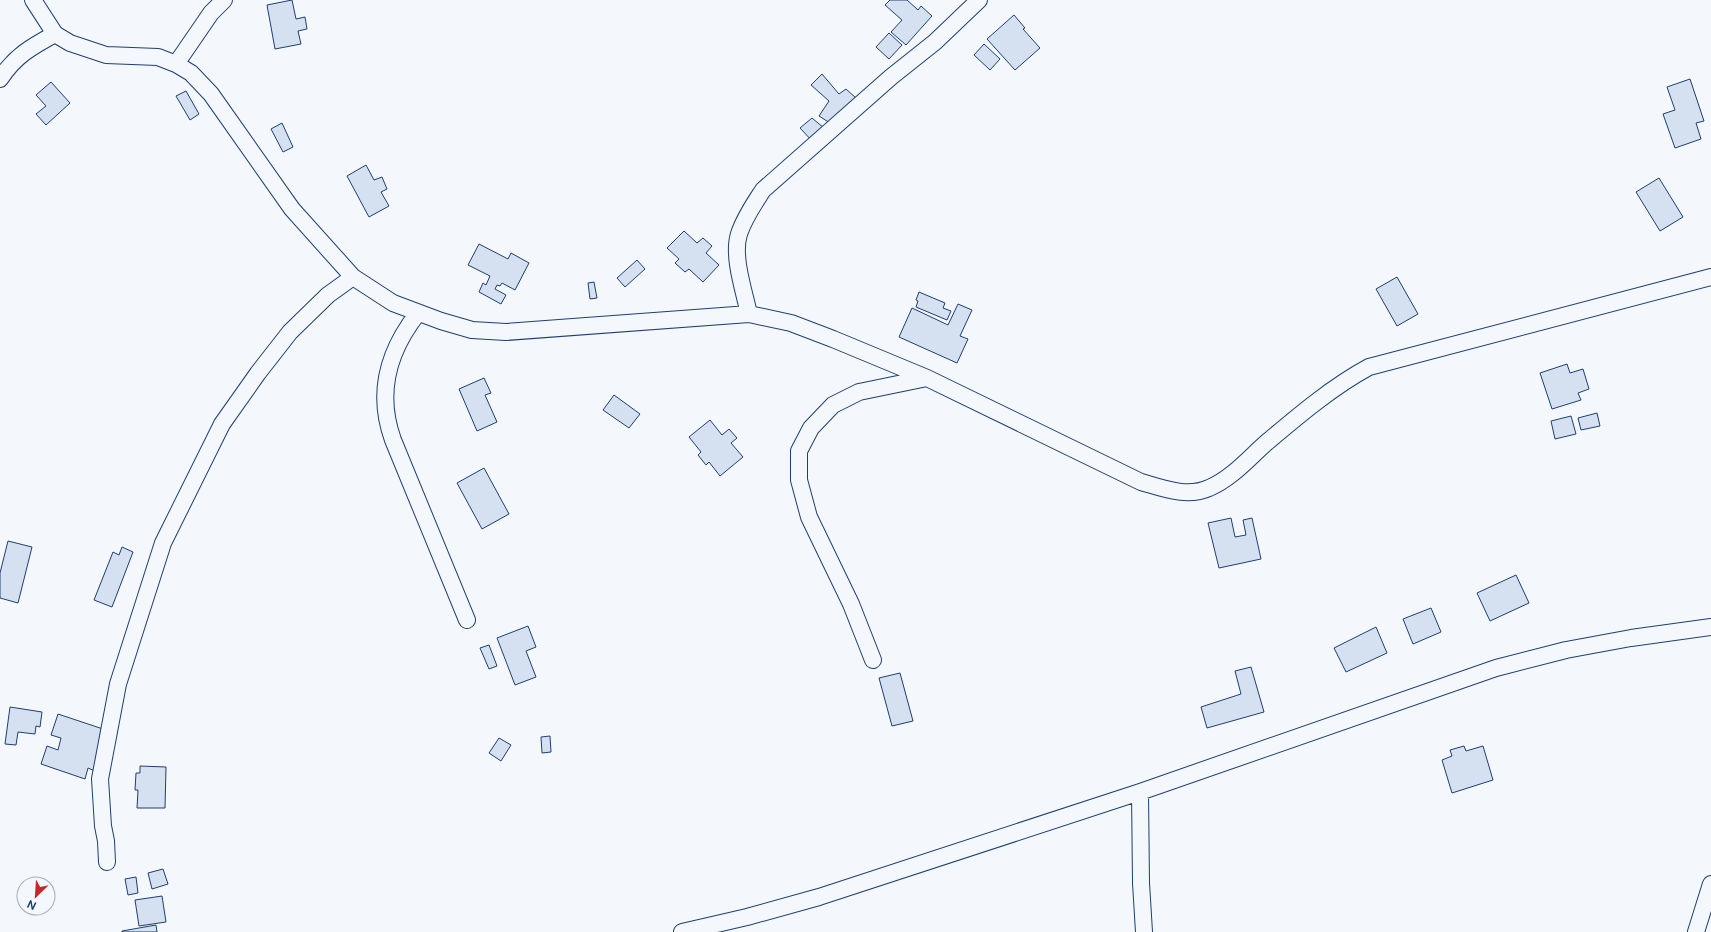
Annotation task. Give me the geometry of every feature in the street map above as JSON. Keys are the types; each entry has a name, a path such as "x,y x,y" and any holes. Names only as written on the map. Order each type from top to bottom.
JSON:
{"street":[{"path":"33,0 55,34 70,43 106,55 158,58 176,64 192,73 212,94 292,209 353,276 393,303 441,321 472,330 506,332 749,314 791,323 834,339 927,378 1141,482 1172,492 1194,491 1208,488 1227,477 1279,432 1332,390 1350,377 1369,367 1711,277"},
{"path":"176,64 211,13 224,0"},
{"path":"749,314 737,256 738,235 749,210 763,190 885,82 935,42 979,0"},
{"path":"0,79 7,68 24,51 55,34"},
{"path":"107,862 100,779 118,684 163,543 222,424 258,373 290,332 328,295 353,276"},
{"path":"418,312 410,323 390,363 386,377 385,410 388,427 393,440 467,620"},
{"path":"873,660 851,604 809,517 799,480 799,451 811,428 833,405 859,392 927,378"},
{"path":"682,932 747,917 819,897 1140,792 1496,668 1566,650 1624,639 1711,627"},
{"path":"1140,792 1144,932"},
{"path":"1696,932 1711,884"}],"building":[{"path":"292,0 296,19 305,17 307,29 298,31 301,44 275,49 267,5"},
{"path":"890,0 907,0 918,10 921,6 932,16 906,45 891,32 902,20 885,5"},
{"path":"1014,15 1025,28 1023,29 1040,48 1015,70 987,39"},
{"path":"889,33 902,45 889,59 876,47"},
{"path":"984,44 1000,59 990,70 974,55"},
{"path":"822,74 839,94 846,89 856,98 833,125 819,116 829,101 811,85"},
{"path":"1690,79 1704,121 1696,123 1701,139 1675,148 1663,114 1675,110 1667,87"},
{"path":"51,82 70,103 46,125 36,114 46,106 36,95"},
{"path":"186,91 199,114 190,120 176,96"},
{"path":"812,118 824,128 813,142 800,128"},
{"path":"282,123 293,147 283,152 271,129"},
{"path":"366,165 374,180 382,177 387,189 381,192 389,206 369,217 347,176"},
{"path":"1659,178 1683,217 1660,231 1636,192"},
{"path":"684,231 697,243 703,238 712,246 706,253 719,265 703,282 689,269 685,272 675,263 679,259 667,248"},
{"path":"479,244 508,259 511,253 529,263 515,290 502,283 500,286 497,285 495,289 506,295 501,304 479,292 483,283 486,285 490,276 468,265"},
{"path":"637,260 645,269 625,287 617,278"},
{"path":"1397,277 1418,314 1397,326 1376,289"},
{"path":"594,282 597,298 590,299 588,283"},
{"path":"919,292 945,303 943,308 951,311 947,320 916,307 918,301 916,300"},
{"path":"958,304 972,310 960,336 968,339 957,363 899,337 912,308 948,325"},
{"path":"1567,364 1570,373 1583,369 1589,389 1578,393 1581,400 1552,409 1540,373"},
{"path":"484,378 491,393 485,395 497,422 477,431 459,389"},
{"path":"614,395 640,414 629,428 603,410"},
{"path":"1597,413 1600,426 1581,430 1578,418"},
{"path":"1571,416 1576,434 1555,439 1551,421"},
{"path":"710,420 722,435 729,429 737,438 731,443 743,457 720,476 709,462 706,465 698,455 701,452 689,437"},
{"path":"484,468 509,514 482,529 457,483"},
{"path":"1231,518 1235,537 1246,535 1243,520 1252,518 1261,559 1219,568 1208,523"},
{"path":"8,541 32,547 18,603 0,598 0,573"},
{"path":"122,547 133,552 112,607 94,600 113,552 119,555"},
{"path":"1516,575 1529,603 1490,621 1477,593"},
{"path":"1431,608 1441,632 1413,644 1403,619"},
{"path":"528,626 536,647 526,651 536,677 515,685 497,638"},
{"path":"1376,627 1387,653 1346,672 1334,648"},
{"path":"489,645 497,666 489,669 480,648"},
{"path":"1251,667 1264,712 1207,728 1201,707 1241,694 1235,671"},
{"path":"900,673 913,721 892,726 879,678"},
{"path":"10,707 42,712 40,727 36,726 35,734 18,732 16,745 5,744"},
{"path":"58,714 103,729 95,771 88,768 85,779 41,764 47,746 58,750 61,738 51,735"},
{"path":"550,736 551,752 542,753 541,737"},
{"path":"499,738 511,745 501,761 489,753"},
{"path":"1464,746 1466,751 1483,746 1493,780 1452,793 1442,760 1452,756 1450,750"},
{"path":"140,766 166,767 165,808 137,808 138,790 135,790 136,773 140,773"},
{"path":"163,869 168,884 152,889 148,873"},
{"path":"136,877 138,893 128,895 125,879"},
{"path":"162,896 166,922 139,926 135,900"},
{"path":"156,925 157,932 122,932 122,931"}]}
